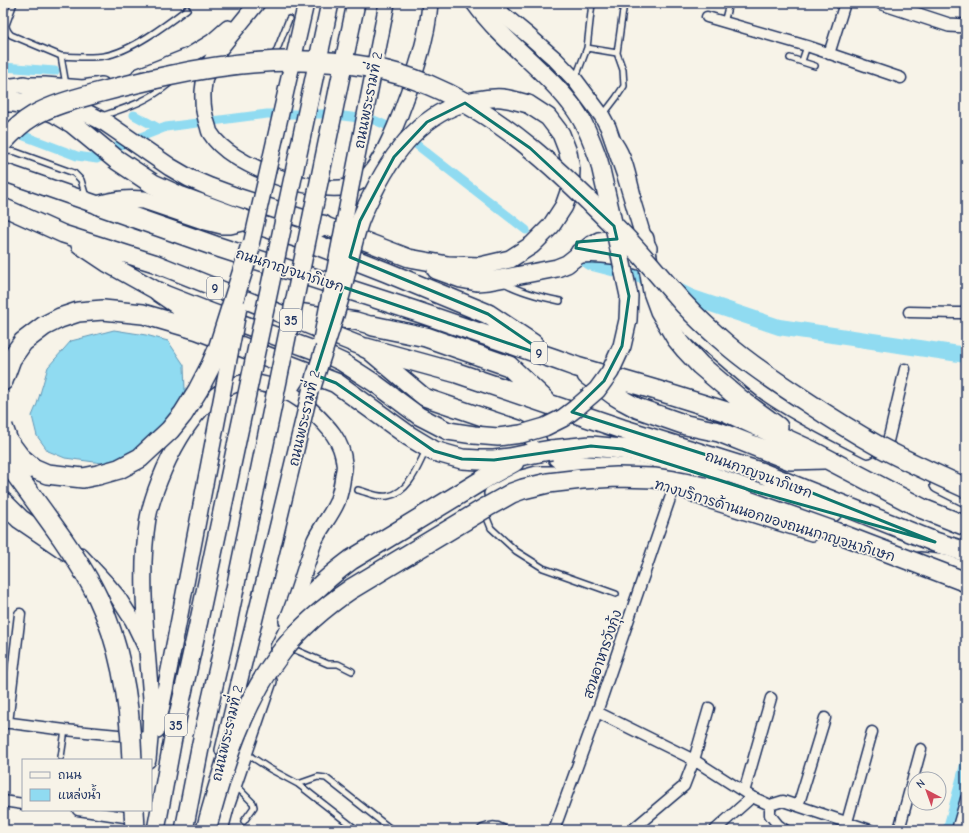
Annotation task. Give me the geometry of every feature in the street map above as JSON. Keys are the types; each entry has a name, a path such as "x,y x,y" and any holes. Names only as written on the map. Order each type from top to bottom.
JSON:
{"highway":[{"name":"35","path":"156,830 173,738 330,3"},
{"name":"ถนนพระรามที่ 2","path":"184,830 356,3"},
{"path":"159,292 326,355 347,365 376,384 419,416 448,431 498,437 521,434 563,418 592,394 610,372 622,346 628,320 629,296 599,161 591,139 582,121 557,87 501,33 475,3"},
{"path":"3,142 28,119 52,107 83,97 137,83 203,69 269,62 314,61 340,63 377,69 420,81 451,95 482,112 519,138 568,181 611,223 697,317 742,358 788,390 860,436 907,461 966,488"},
{"path":"24,85 57,98 96,118 122,133 170,167 189,178 237,197 323,225 461,278 478,282 489,281 557,268 599,241 638,238 644,239 651,263 653,292 660,311 676,338 700,365 741,400 819,455"},
{"path":"312,387 342,291 360,221 381,177 394,157 408,140 427,122 448,110 467,102 484,99 501,98 528,104 548,117 561,134 568,152 571,170 570,189 568,195 564,206 551,226 532,245 510,258 480,266 448,265 409,258"},
{"path":"3,102 35,105 55,113 72,123 117,160 153,184 178,196 299,238 488,314 555,359"},
{"name":"ถนนกาญจนาภิเษก","path":"3,172 215,246 416,311 577,367 727,412 819,455 923,510 966,526"},
{"path":"95,204 118,200 144,200 206,222 230,225 247,221"},
{"name":"ถนนกาญจนาภิเษก","path":"4,208 63,234 154,263 366,348 457,373 622,429 760,472 935,542 966,552"},
{"path":"299,238 323,225"},
{"path":"63,234 107,263 159,292 235,344"},
{"path":"3,427 8,441 20,457 33,468 47,474 83,478 119,470 140,458 170,430 187,408 198,390 218,349 250,248"},
{"path":"579,254 593,252 603,253 639,259 651,263"},
{"name":"ถนนกาญจนาภิเษก","path":"262,306 356,321 426,337 509,366 548,404"},
{"path":"3,381 11,359 23,342 44,326 60,318 78,312 103,310 144,314 198,330 336,383 408,436 434,451 468,460 494,460 543,451 591,446 622,449 651,456 753,490 838,513 935,542"},
{"path":"366,348 424,397 518,429 529,435 543,451 563,462 570,464 622,467 648,474 672,486"},
{"name":"ถนนกาญจนาภิเษก","path":"577,367 614,395 637,408 686,425 719,432 790,460 819,455"},
{"path":"286,391 299,369"},
{"path":"271,665 302,608 316,590 351,560 494,472 507,465 543,451"},
{"path":"3,457 71,551 90,582 105,612 116,648 125,688 132,759"},
{"path":"206,830 223,769 248,706 272,666 294,637 316,614 351,589 487,507 512,493 523,489 566,480 617,477 654,478 715,489 966,582"},
{"path":"3,502 20,519 91,567"}],"main road":[{"path":"3,87 45,85 66,81 83,88 137,76 182,59 191,58 212,42 256,3"},
{"path":"256,3 216,59 210,63 206,74 202,107 206,121 211,134 221,147 230,153 257,169 294,183 318,188 348,187 362,181 374,168 391,136 419,61 425,36 430,3"},
{"name":"35","path":"152,759 250,248 306,3"},
{"name":"ถนนพระรามที่ 2","path":"206,830 224,744 312,387 387,3"},
{"path":"492,4 555,59 575,80 605,122 625,176 644,239"},
{"path":"651,263 672,305 684,322 774,398 818,424 966,499"},
{"path":"148,759 151,699 143,591 145,541 155,491 174,449 186,428 197,414 224,390 240,383 252,383 268,385 286,391 301,400 331,430 341,445 344,463 342,482 337,502 314,542 290,615 262,691 246,747"},
{"path":"3,473 27,501 106,583 125,608 147,650"},
{"name":"ทางบริการด้านนอกของถนนกาญจนาภิเษก","path":"220,830 226,804 272,673 286,646 304,618 317,604 332,592 481,500 522,478 537,474 554,473 593,475 672,486 708,500 891,558 946,563 966,570"}],"street":[{"path":"829,54 845,3"},
{"path":"882,3 949,25 966,26"},
{"path":"707,17 807,46 901,78"},
{"path":"909,312 962,313 966,311"},
{"path":"884,458 905,369"},
{"name":"สวนอาหารวังกุ้ง","path":"554,830 597,712 672,486"},
{"path":"20,614 5,723 150,738"},
{"path":"715,830 748,795 771,698"},
{"path":"632,830 684,786 694,760 709,708"},
{"path":"597,712 694,760 748,795 770,805 783,801 870,830"},
{"path":"798,806 825,718"},
{"path":"848,822 872,732"},
{"path":"899,830 921,749"},
{"path":"960,829 966,799"},
{"path":"3,801 22,804"},
{"path":"770,805 770,815 778,825 785,830"},
{"path":"84,811 138,820"},
{"path":"483,830 492,827 502,830"}],"lane":[{"path":"14,3 6,25 6,28 11,35 61,56 88,57 106,56 122,51 167,25 187,9"},
{"path":"575,80 587,48 592,3"},
{"path":"624,3 617,53 623,70 624,86 616,98 605,122 625,150 629,159 640,204"},
{"path":"724,22 729,3"},
{"path":"232,60 266,60 272,56 276,52 289,19"},
{"path":"802,62 807,46"},
{"path":"587,48 617,53"},
{"path":"61,56 66,81"},
{"path":"790,58 815,66"},
{"path":"96,118 143,102 167,85 184,69"},
{"path":"3,153 9,151 16,152 74,173 81,180 95,204"},
{"path":"643,218 644,239"},
{"path":"496,280 522,291 560,301"},
{"path":"358,490 376,495 387,496 396,494 404,488 411,479 428,448"},
{"path":"481,500 491,528 516,551 543,568 616,594"},
{"path":"286,646 328,664 338,664 352,672"},
{"path":"61,757 65,730"},
{"path":"246,747 270,769 298,784 357,830"},
{"path":"298,784 318,777 326,778 392,830"},
{"path":"234,784 253,803 254,807 244,821"}],"highlighted area":[{"path":"465,103 530,148 614,226 617,239 577,242 576,248 620,256 629,296 622,346 604,381 572,412 760,472 935,542 753,491 622,449 591,446 494,460 462,459 434,451 336,383 315,375 343,287 534,352 536,347 488,314 350,257 360,221 394,157 427,122"}],"water":[{"path":"114,330 146,335 168,341 184,365 185,390 173,417 134,454 102,463 65,458 48,451 37,436 32,416 48,367 71,341"}],"waterway":[{"path":"3,67 55,71"},
{"path":"3,128 77,156 97,159 118,146 166,127 267,114 328,114 374,120 399,131 526,230"},
{"path":"134,115 160,129"},
{"path":"589,262 651,278 690,297 779,327 966,355"},
{"path":"947,830 966,759"}]}
